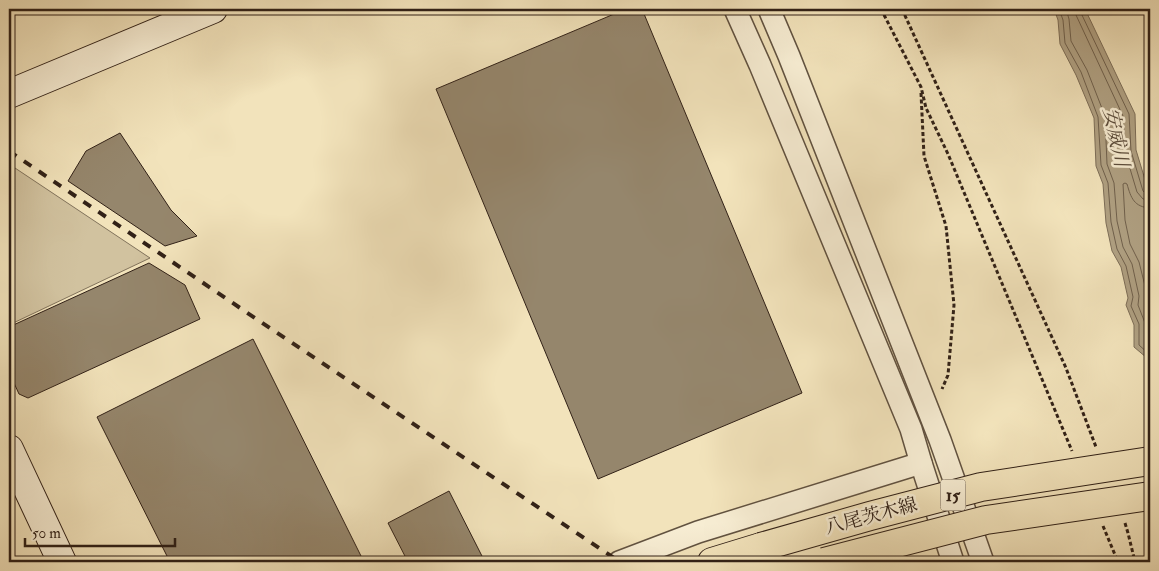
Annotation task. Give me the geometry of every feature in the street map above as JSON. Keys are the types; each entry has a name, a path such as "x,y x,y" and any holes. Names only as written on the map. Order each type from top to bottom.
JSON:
{"main road":[{"name":"八尾茨木線","path":"712,562 870,516 981,487 1150,461"},
{"name":"八尾茨木線","path":"824,562 986,520 1150,496"}],"street":[{"path":"9,94 213,9"},
{"path":"735,9 764,74 911,429 920,463 954,562"},
{"path":"769,9 930,414 983,562"},
{"path":"9,449 62,562"},
{"path":"619,562 698,532 920,463"}],"path":[{"path":"881,9 921,87 926,108 948,154 1073,453"},
{"path":"902,9 1066,368 1097,450"},
{"path":"921,87 924,156 946,226 954,305 948,375 930,414"},
{"path":"1122,514 1135,562"},
{"path":"1103,526 1118,562"}],"shaded area":[{"path":"9,164 150,258 9,325"}],"water":[{"name":"安威川","path":"1054,9 1085,9 1135,114 1136,150 1150,196 1150,392 1147,358 1134,347 1134,325 1126,305 1128,298 1121,267 1112,251 1106,223 1103,184 1096,166 1094,118 1076,75 1060,44 1058,20"}],"building":[{"path":"626,9 642,9 802,393 598,479 436,89"},
{"path":"120,133 171,210 197,236 165,246 68,181 86,151"},
{"path":"149,263 185,285 200,319 28,398 19,394 9,372 9,327"},
{"path":"253,339 364,562 170,562 97,417"},
{"path":"449,491 485,562 408,562 388,523"}],"railway":[{"path":"9,151 620,562"}]}
